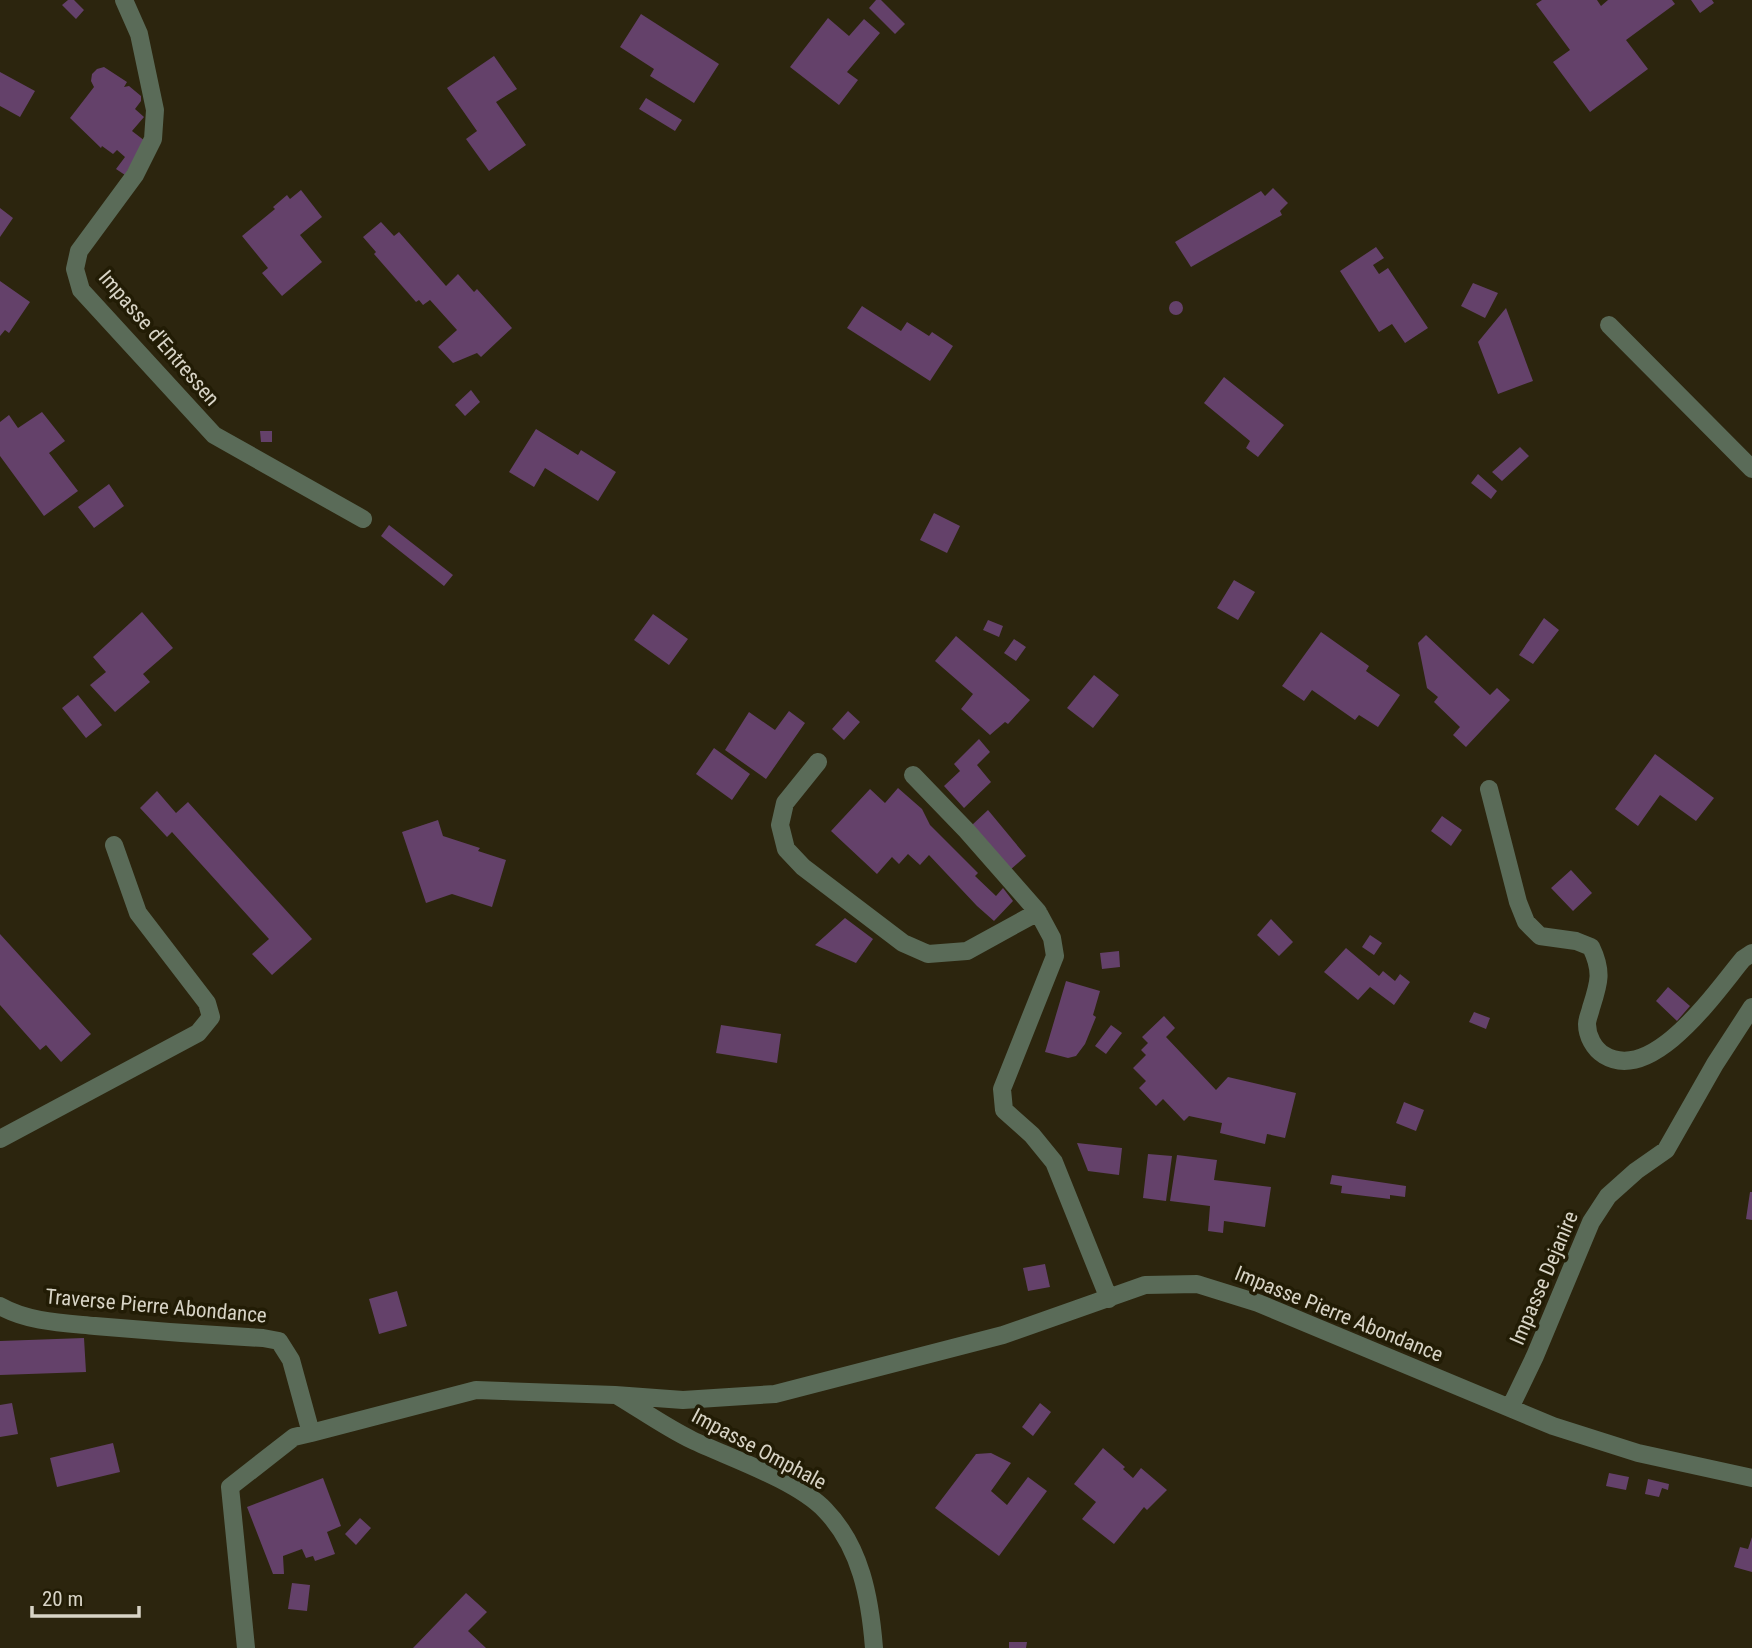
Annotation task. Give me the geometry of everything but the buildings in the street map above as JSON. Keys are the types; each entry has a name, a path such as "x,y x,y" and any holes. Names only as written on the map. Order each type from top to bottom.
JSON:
{"street":[{"name":"Impasse d'Entressen","path":"124,0 139,34 155,110 153,139 135,176 79,251 75,269 81,290 214,435 363,519"},
{"path":"1609,326 1752,468"},
{"path":"818,762 785,803 780,825 786,849 803,867 903,943 928,954 967,951 1038,912"},
{"path":"914,775 1038,912 1052,939 1055,956 1002,1089 1004,1110 1032,1135 1054,1162 1109,1299"},
{"path":"1489,789 1518,902 1526,922 1540,936 1576,941 1591,947 1599,964 1599,981 1587,1024 1592,1042 1600,1053 1612,1060 1631,1060 1658,1050 1681,1032 1743,958 1752,953"},
{"path":"0,1139 198,1033 211,1017 207,1003 138,913 114,845"},
{"name":"Impasse Dejanire","path":"1510,1408 1535,1356 1591,1222 1608,1196 1636,1171 1666,1150 1715,1064 1752,1007"},
{"name":"Impasse Pierre Abondance","path":"615,1395 682,1400 775,1394 1003,1335 1145,1285 1197,1284 1258,1303 1553,1426 1638,1453 1752,1478"},
{"name":"Traverse Pierre Abondance","path":"0,1306 9,1311 50,1321 279,1341 291,1360 312,1433"},
{"path":"246,1648 230,1488 294,1437 476,1390 615,1395"},
{"name":"Impasse Omphale","path":"615,1395 688,1438 798,1490 825,1509 844,1535 861,1569 871,1606 874,1648"}]}
